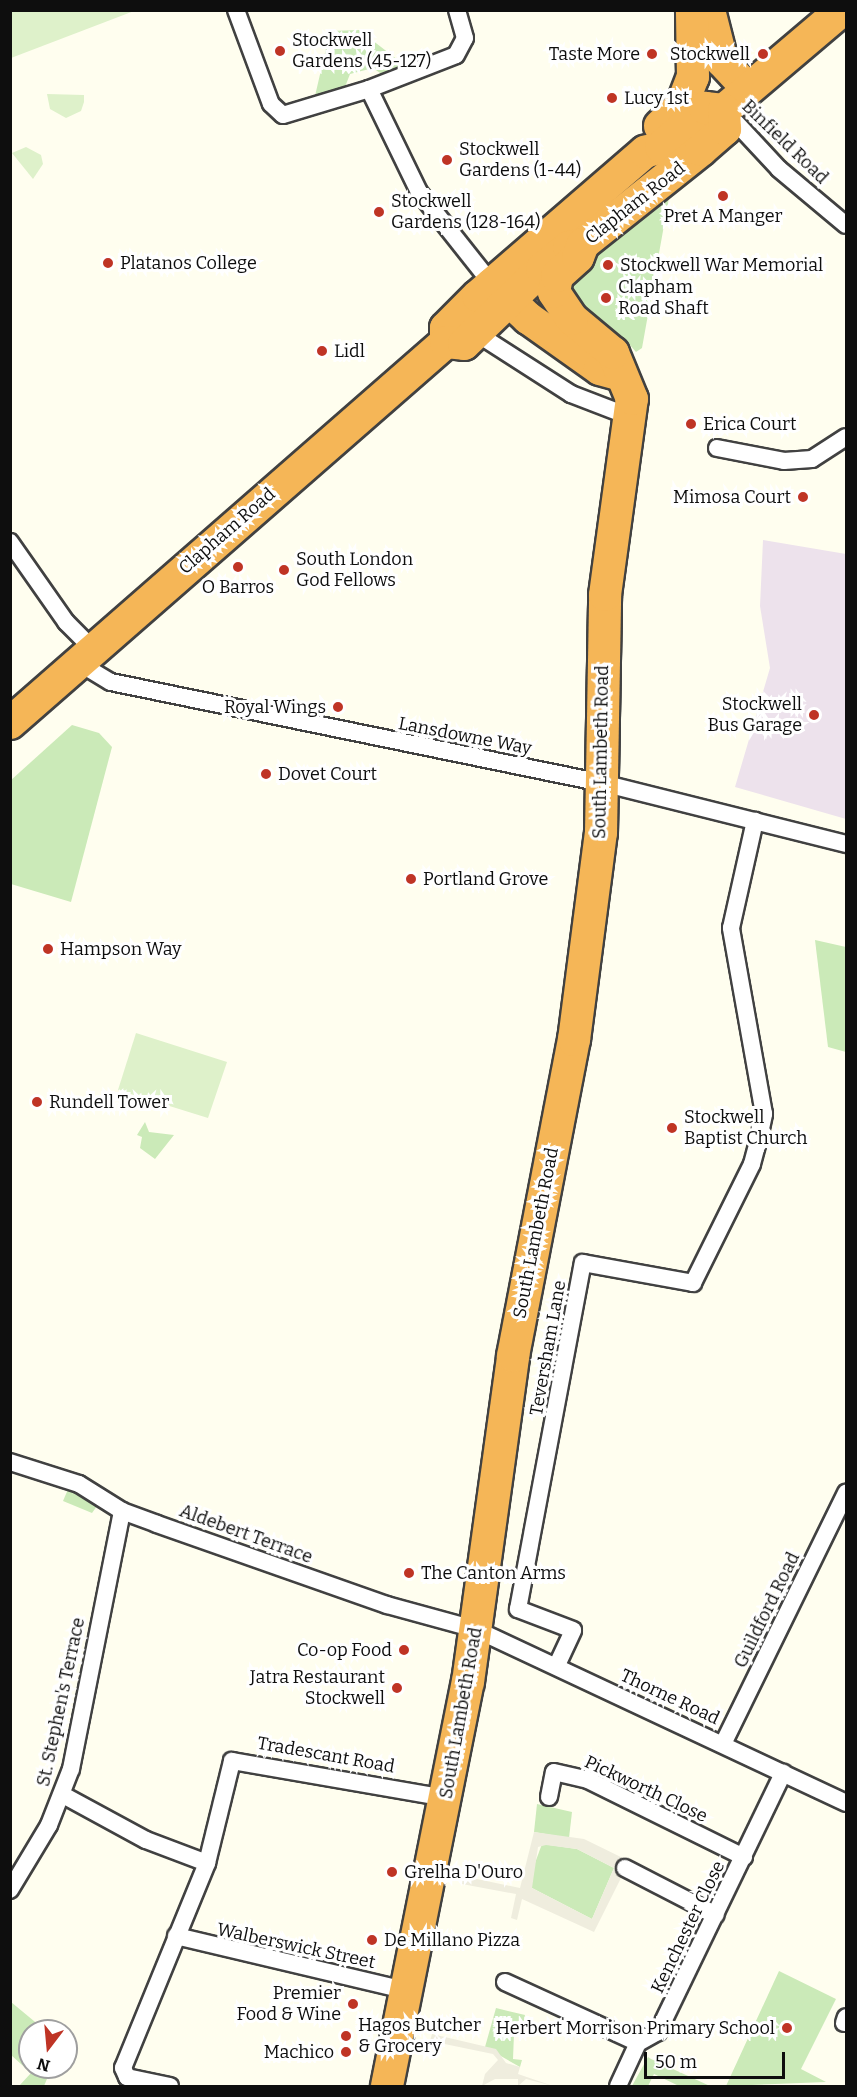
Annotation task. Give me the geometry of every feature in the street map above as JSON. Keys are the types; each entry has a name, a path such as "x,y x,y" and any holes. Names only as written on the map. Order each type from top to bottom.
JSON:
{"highway":[{"path":"645,152 650,135 688,92 692,10"},
{"path":"710,10 722,61 748,89"},
{"path":"724,110 842,10"},
{"name":"Clapham Road","path":"10,723 446,342 464,344 477,333 499,292 645,152 661,147 705,108 724,110 725,129 583,244 569,247 499,292 446,328 446,342"},
{"name":"South Lambeth Road","path":"387,2086 446,1798 475,1629 513,1356 574,1040 601,833 605,595 631,417 622,376 613,353 572,319 554,292 557,276 578,257 583,244"},
{"path":"499,292 600,369 622,376"}],"street":[{"path":"236,10 271,104 284,115 369,89 456,55 465,38 457,10"},
{"path":"369,89 419,192 499,292"},
{"name":"Binfield Road","path":"724,110 779,169 846,225"},
{"path":"477,333 571,394 631,417"},
{"path":"717,448 784,461 812,459 846,437"},
{"name":"Lansdowne Way","path":"10,542 103,680 148,686 602,783 846,844"},
{"name":"Teversham Lane","path":"557,1665 573,1630 518,1609 583,1263 693,1283 752,1164 759,1138 764,1114 731,928 755,821"},
{"name":"Aldebert Terrace","path":"10,1462 80,1484 122,1511 380,1603 475,1629"},
{"name":"Guildford Road","path":"723,1744 846,1493"},
{"name":"St. Stephen's Terrace","path":"10,1890 16,1870 63,1795 122,1511"},
{"name":"Thorne Road","path":"475,1629 557,1665 846,1803"},
{"name":"Tradescant Road","path":"171,2086 128,2077 123,2068 207,1863 232,1761 446,1798"},
{"name":"Pickworth Close","path":"549,1797 554,1772 588,1780 744,1857"},
{"name":"Kenchester Close","path":"618,2086 638,2043 658,2032 783,1773"},
{"path":"63,1795 146,1840 207,1863"},
{"path":"625,1868 716,1915"},
{"name":"Walberswick Street","path":"176,1936 408,1990"},
{"path":"505,1982 638,2043"}],"shaded area":[{"path":"763,540 846,554 846,819 735,787 770,668 760,606"},
{"path":"534,1832 584,1839 713,1902 707,1916 623,1874 594,1932 522,1899 517,1920 511,1918 516,1894 462,1884 463,1876 520,1888","holes":["546,1845 577,1849 614,1868 592,1919 532,1888 538,1847"]},
{"path":"432,2034 496,2049 506,2063 520,2067 518,2074 553,2086 526,2079 518,2086 518,2079 495,2079 482,2086 485,2074 498,2060 493,2054 430,2041"}],"green space":[{"path":"11,10 134,10 134,11 11,58"},
{"path":"359,30 407,67 383,75 373,68 350,74 345,87 315,96 330,31"},
{"path":"47,94 84,95 81,111 66,118 50,109"},
{"path":"26,147 41,155 43,164 33,179 12,153"},
{"path":"670,192 642,348 636,352 629,344 601,336 574,312 565,280"},
{"path":"72,725 99,733 112,747 71,902 11,884 10,781"},
{"path":"815,940 846,947 846,1052 828,1047"},
{"path":"136,1033 227,1062 208,1118 118,1090"},
{"path":"145,1122 149,1132 174,1135 155,1159 140,1148 142,1137 137,1135"},
{"path":"69,1487 97,1506 92,1513 63,1501"},
{"path":"537,1804 572,1812 569,1838 534,1832"},
{"path":"542,1844 577,1849 614,1868 592,1919 532,1888 529,1879"},
{"name":"Herbert Morrison Primary School","path":"779,1971 836,1999 801,2069 826,2082 726,2086"},
{"path":"11,2002 32,2019 18,2019 18,2061 11,2055"},
{"path":"496,2008 525,2015 521,2033 514,2034 513,2059 522,2060 520,2067 485,2047"},
{"path":"648,2057 710,2086 679,2086 654,2074 648,2086 632,2086"},
{"path":"25,2079 47,2079 44,2086 19,2086"}],"place":[{"name":"Stockwell Gardens (45-127)","path":"280,51"},
{"name":"Taste More","path":"652,54"},
{"name":"Stockwell","path":"763,54"},
{"name":"Lucy 1st","path":"612,98"},
{"name":"Stockwell Gardens (1-44)","path":"447,160"},
{"name":"Pret A Manger","path":"723,196"},
{"name":"Stockwell Gardens (128-164)","path":"379,212"},
{"name":"Platanos College","path":"108,263"},
{"name":"Stockwell War Memorial","path":"608,265"},
{"name":"Clapham Road Shaft","path":"606,298"},
{"name":"Lidl","path":"322,351"},
{"name":"Erica Court","path":"691,424"},
{"name":"Mimosa Court","path":"803,497"},
{"name":"O Barros","path":"238,567"},
{"name":"South London God Fellows","path":"284,570"},
{"name":"Royal Wings","path":"338,707"},
{"name":"Stockwell Bus Garage","path":"814,715"},
{"name":"Dovet Court","path":"266,774"},
{"name":"Portland Grove","path":"411,879"},
{"name":"Hampson Way","path":"48,949"},
{"name":"Rundell Tower","path":"37,1102"},
{"name":"Stockwell Baptist Church","path":"672,1128"},
{"name":"The Canton Arms","path":"409,1573"},
{"name":"Co-op Food","path":"404,1650"},
{"name":"Jatra Restaurant Stockwell","path":"397,1688"},
{"name":"Grelha D'Ouro","path":"392,1872"},
{"name":"De Millano Pizza","path":"372,1940"},
{"name":"Premier Food & Wine","path":"353,2004"},
{"name":"Herbert Morrison Primary School","path":"787,2028"},
{"name":"Hagos Butcher & Grocery","path":"346,2036"},
{"name":"Machico","path":"346,2052"}]}
